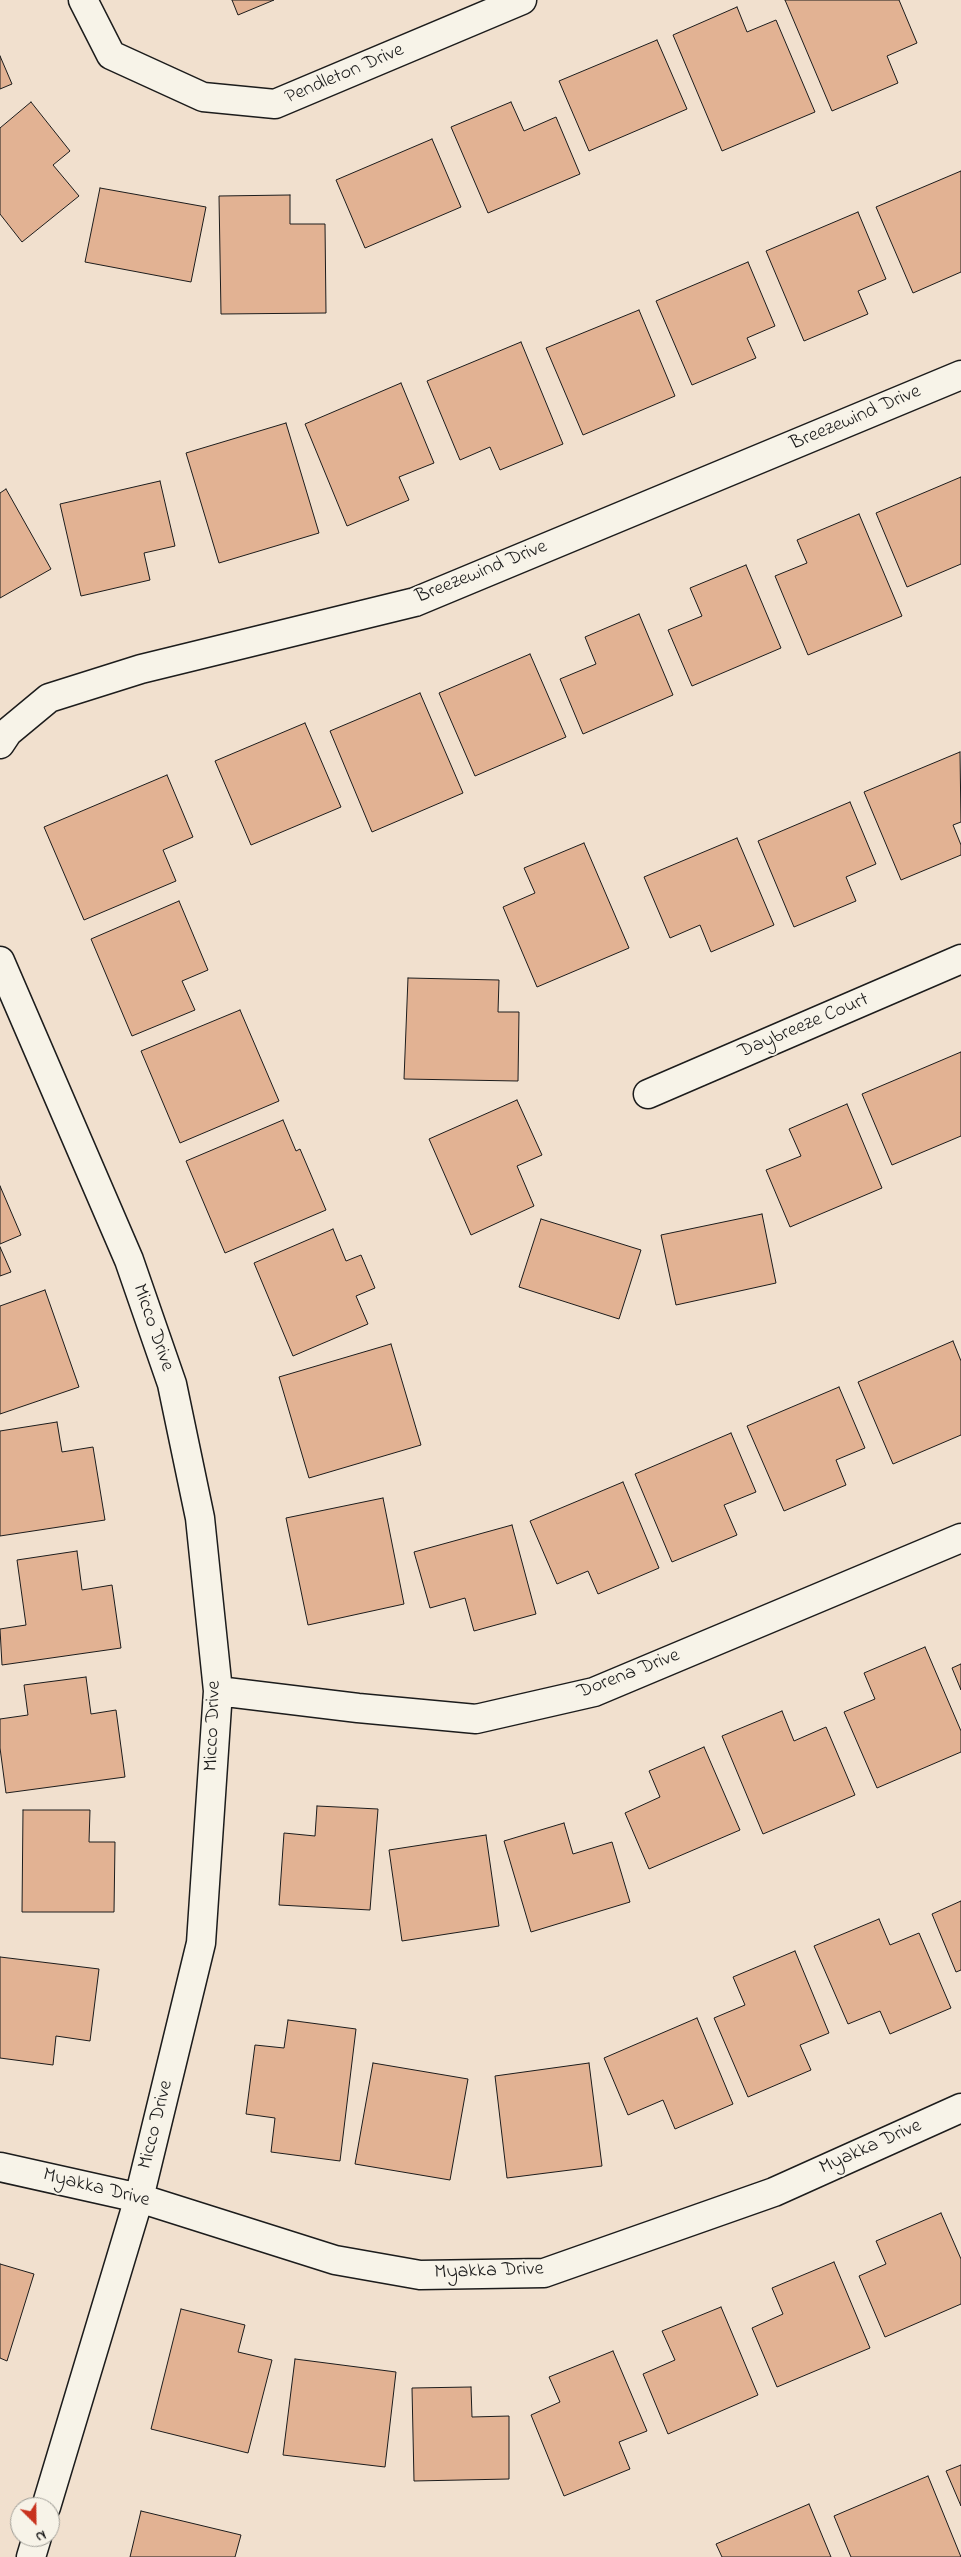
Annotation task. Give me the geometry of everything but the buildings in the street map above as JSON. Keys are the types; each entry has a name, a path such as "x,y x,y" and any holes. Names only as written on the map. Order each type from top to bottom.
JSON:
{"street":[{"name":"Pendleton Drive","path":"82,0 111,55 203,97 275,104 522,0"},
{"name":"Breezewind Drive","path":"0,744 8,732 49,698 141,669 416,602 961,375"},
{"name":"Daybreeze Court","path":"648,1094 961,959"},
{"name":"Micco Drive","path":"0,961 129,1260 172,1384 200,1518 218,1691 201,1943 139,2198 49,2497"},
{"name":"Dorena Drive","path":"218,1691 358,1708 476,1719 594,1692 961,1538"},
{"name":"Myakka Drive","path":"0,2167 139,2198 335,2260 420,2275 544,2273 774,2192 961,2108"}]}
